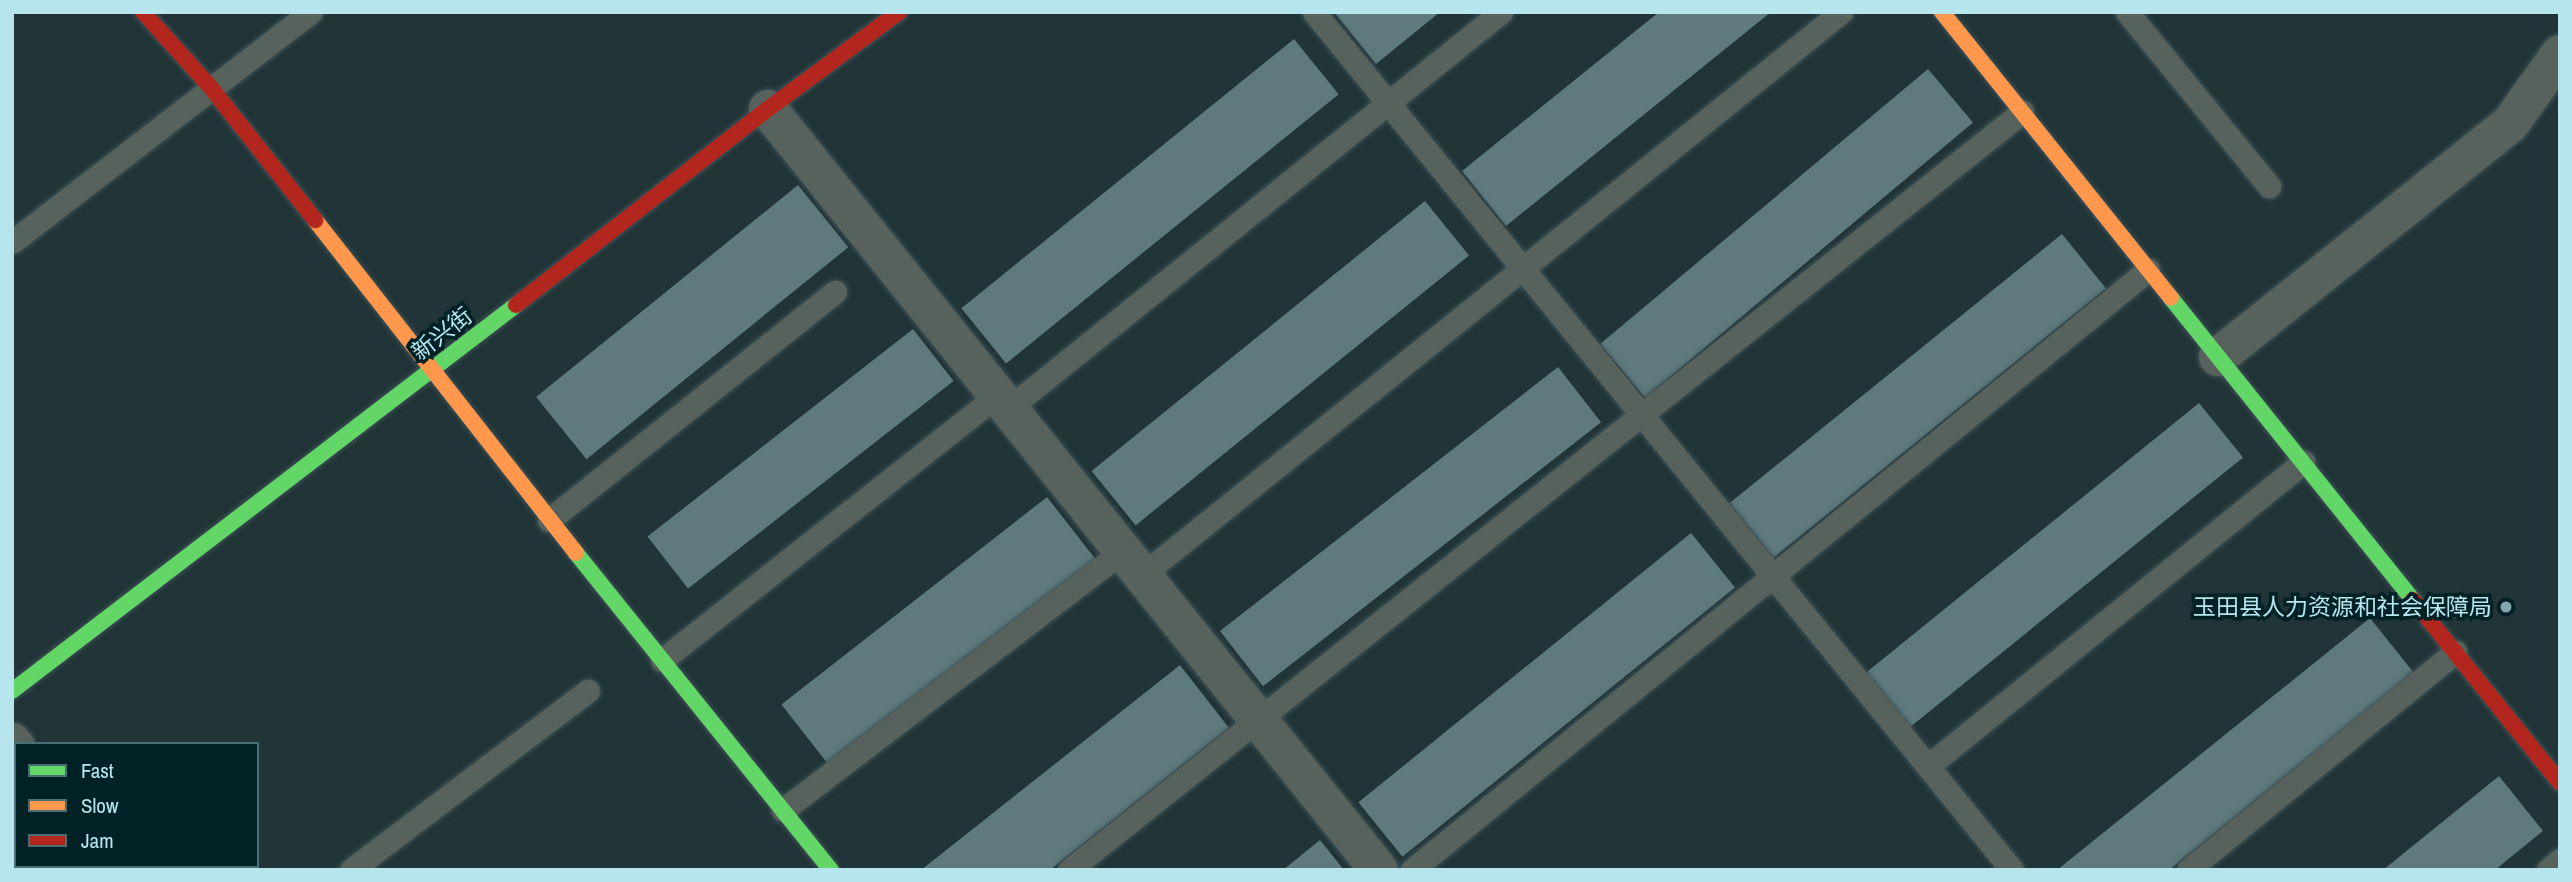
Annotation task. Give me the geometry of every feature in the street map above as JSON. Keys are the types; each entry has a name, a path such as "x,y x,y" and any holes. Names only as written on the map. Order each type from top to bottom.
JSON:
{"street":[{"path":"143,12 212,89 549,520 831,870"},
{"name":"新兴街","path":"12,691 432,371 768,109 899,12"},
{"path":"1942,12 2560,783"},
{"path":"2218,357 2510,124 2560,54"},
{"path":"768,109 1379,870"}],"lane":[{"path":"12,242 311,12"},
{"path":"1314,12 2012,870"},
{"path":"662,660 1003,401 1388,103 1501,12"},
{"path":"783,810 1133,563 1523,268 1841,12"},
{"path":"2127,12 2269,186"},
{"path":"1069,870 2022,112"},
{"path":"1412,870 2148,270"},
{"path":"549,520 835,292"},
{"path":"1928,766 2303,462"},
{"path":"2188,870 2455,652"},
{"path":"351,870 588,691"},
{"path":"2548,870 2560,860"}],"building":[{"path":"1334,12 1440,12 1376,64"},
{"path":"1659,12 1771,12 1506,226 1462,171"},
{"path":"1294,39 1339,94 1006,364 961,308"},
{"path":"1928,69 1973,123 1645,398 1600,344"},
{"path":"798,185 848,247 586,459 536,397"},
{"path":"1425,201 1469,255 1136,525 1092,471"},
{"path":"2062,234 2106,288 1773,558 1729,503"},
{"path":"913,329 954,381 688,588 647,536"},
{"path":"1558,367 1601,422 1263,686 1220,631"},
{"path":"2199,403 2243,457 1910,727 1866,673"},
{"path":"1047,497 1096,560 831,768 781,704"},
{"path":"1691,533 1735,587 1402,857 1358,802"},
{"path":"2370,618 2414,673 2169,870 2057,870"},
{"path":"1180,665 1229,728 1050,870 921,870"},
{"path":"2499,776 2543,831 2495,870 2383,870"},
{"path":"1320,840 1344,870 1283,870"}],"traffic: fast":[{"path":"2171,298 2413,600"},
{"path":"12,691 516,305"},
{"path":"576,553 831,870"}],"traffic: slow":[{"path":"1942,12 2171,298"},
{"path":"315,220 576,553"}],"traffic: jam":[{"path":"143,12 212,89 315,220"},
{"path":"516,305 768,109 899,12"},
{"path":"2413,600 2560,783"}],"place":[{"name":"玉田县人力资源和社会保障局","path":"2506,607"}]}
